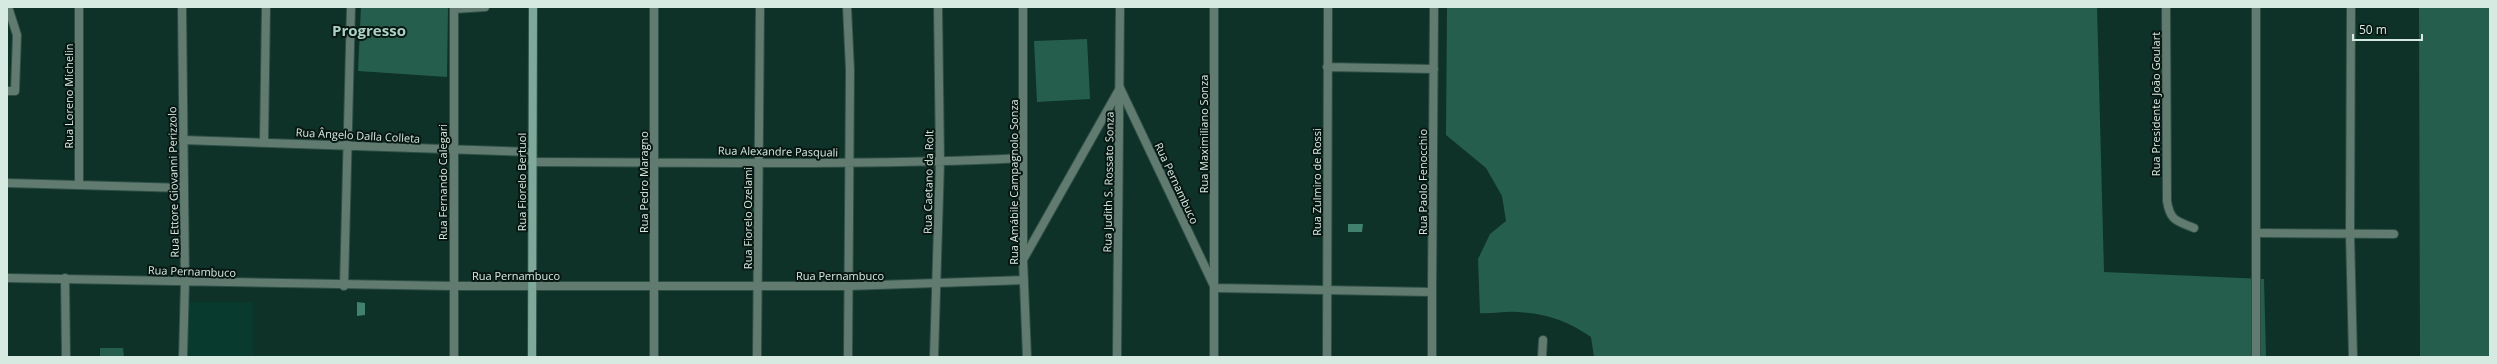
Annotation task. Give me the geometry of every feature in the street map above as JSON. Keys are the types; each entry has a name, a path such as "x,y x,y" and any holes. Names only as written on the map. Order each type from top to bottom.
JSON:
{"main road":[{"name":"Rua Fiorelo Bertuol","path":"532,357 533,7"}],"street":[{"path":"8,7 17,35 11,91"},
{"name":"Rua Loreno Michelin","path":"79,7 79,185"},
{"name":"Rua Ettore Giovanni Perizzolo","path":"182,7 185,282 183,357"},
{"path":"264,141 266,7"},
{"path":"344,286 351,7"},
{"path":"454,8 485,7"},
{"name":"Rua Pedro Maragno","path":"654,7 654,357"},
{"name":"Rua Fiorelo Ozelami","path":"756,357 760,7"},
{"path":"847,7 850,70 848,164 848,357"},
{"name":"Rua Caetano da Rolt","path":"934,357 940,162 938,7"},
{"name":"Rua Amábile Campagnolo Sonza","path":"1023,7 1024,280 1027,357"},
{"name":"Rua Judith S. Rossato Sonza","path":"1117,357 1120,7"},
{"name":"Rua Maximiliano Sonza","path":"1214,7 1214,357"},
{"name":"Rua Zulmiro de Rossi","path":"1327,357 1328,7"},
{"name":"Rua Paolo Fenocchio","path":"1432,357 1434,7"},
{"name":"Rua Presidente João Goulart","path":"2166,7 2167,201 2169,213 2172,219 2194,228"},
{"path":"2256,7 2256,357"},
{"path":"2351,7 2350,234 2353,357"},
{"name":"Rua Fernando Calegari","path":"454,8 454,357"},
{"path":"1327,67 1434,69"},
{"path":"1024,259 1120,88"},
{"name":"Rua Pernambuco","path":"1120,88 1215,288"},
{"name":"Rua Ângelo Dalla Colleta","path":"183,140 264,141 348,144 453,151 532,152"},
{"name":"Rua Alexandre Pasquali","path":"532,162 758,161 848,164 1023,158"},
{"path":"7,183 184,188"},
{"path":"2256,233 2394,234"},
{"name":"Rua Pernambuco","path":"7,278 65,278 344,286 848,286 1024,280"},
{"path":"65,278 66,357"},
{"path":"1215,288 1432,292"},
{"path":"1542,357 1543,340"}],"shaded area":[{"path":"361,7 448,7 447,77 358,71"},
{"path":"1447,7 2097,7 2104,272 2264,279 2266,357 1594,357 1591,337 1564,322 1538,314 1517,312 1480,313 1478,259 1490,234 1506,221 1502,196 1486,168 1446,135"},
{"path":"2419,7 2490,7 2490,357 2420,357"},
{"path":"1087,39 1090,99 1037,102 1034,41"},
{"path":"1348,224 1363,224 1362,232 1348,232"},
{"path":"188,302 253,302 253,355 402,355 402,357 188,357"},
{"path":"357,302 365,303 365,315 357,316"},
{"path":"100,348 123,348 124,357 100,357"}],"district":[{"name":"Progresso","path":"369,30"}]}
